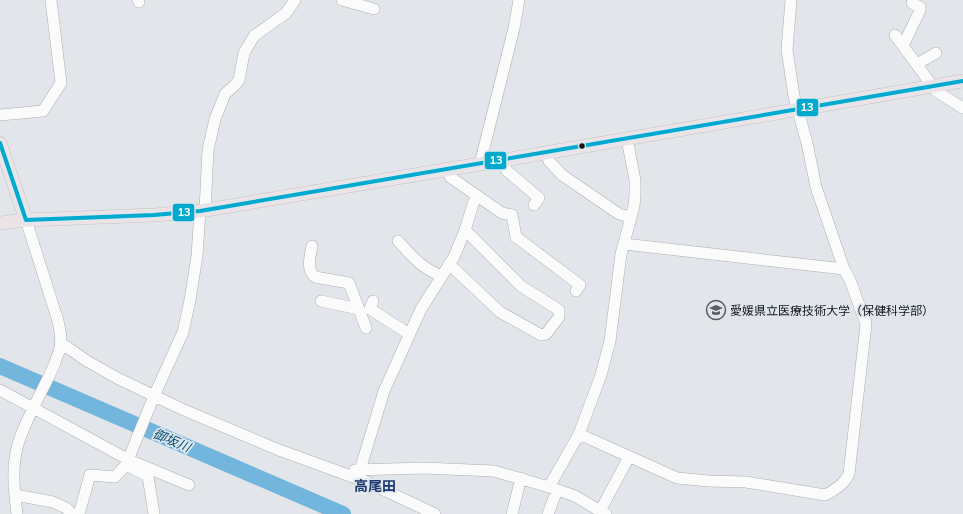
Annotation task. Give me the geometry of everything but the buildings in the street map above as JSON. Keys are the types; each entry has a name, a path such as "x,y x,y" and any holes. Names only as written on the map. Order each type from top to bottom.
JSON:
{"main road":[{"path":"0,223 26,220 154,216 202,210 546,153 963,80"},
{"path":"0,143 26,220"}],"street":[{"path":"0,115 43,111 61,83 51,0"},
{"path":"79,514 90,475 115,477 119,475 128,460 183,332 197,256 208,150 215,119 225,94 239,80 244,53 254,36 286,13 295,0"},
{"path":"342,0 374,9"},
{"path":"480,164 514,28 519,0"},
{"path":"579,434 677,478 746,482 825,495 831,493 846,479 849,474 866,324 850,280 844,269 816,187 807,143 797,109 787,50 792,0"},
{"path":"903,46 920,10 920,7 912,3"},
{"path":"896,34 936,91 963,108"},
{"path":"917,64 936,53"},
{"path":"548,514 553,488 579,434 601,375 610,341 620,254 634,206 634,180 627,139"},
{"path":"546,153 549,161 562,175 619,214 631,218"},
{"path":"504,160 506,170 539,198 534,205"},
{"path":"448,169 450,177 502,213 512,215 516,237 580,285 576,291"},
{"path":"360,470 384,391 421,309 454,257 465,230 476,195"},
{"path":"17,514 13,479 14,460 24,426 49,377 60,346 61,332 26,220"},
{"path":"450,264 500,312 541,335 546,334 559,317 559,310 521,286 465,230"},
{"path":"398,241 419,264 442,276"},
{"path":"624,244 844,269"},
{"path":"312,246 309,268 310,273 315,277 349,283 365,308 366,328"},
{"path":"321,301 365,308 410,334"},
{"path":"60,346 153,399 184,410 279,450 367,482 435,514"},
{"path":"0,390 34,407 128,460 189,485"},
{"path":"338,471 424,468 494,471 553,488 582,500 602,513 629,457"},
{"path":"128,460 148,476 154,514"},
{"path":"512,514 521,478"},
{"path":"15,495 53,502 66,508 72,514"}],"waterway":[{"name":"御坂川","path":"0,366 343,514"}],"transit line":[{"name":"13","path":"26,220 154,215 200,211 963,81"},
{"name":"13","path":"0,143 26,220"}],"place":[{"name":"愛媛県立医療技術大学（保健科学部）","path":"716,310"}],"district":[{"name":"高尾田","path":"375,486"}]}
